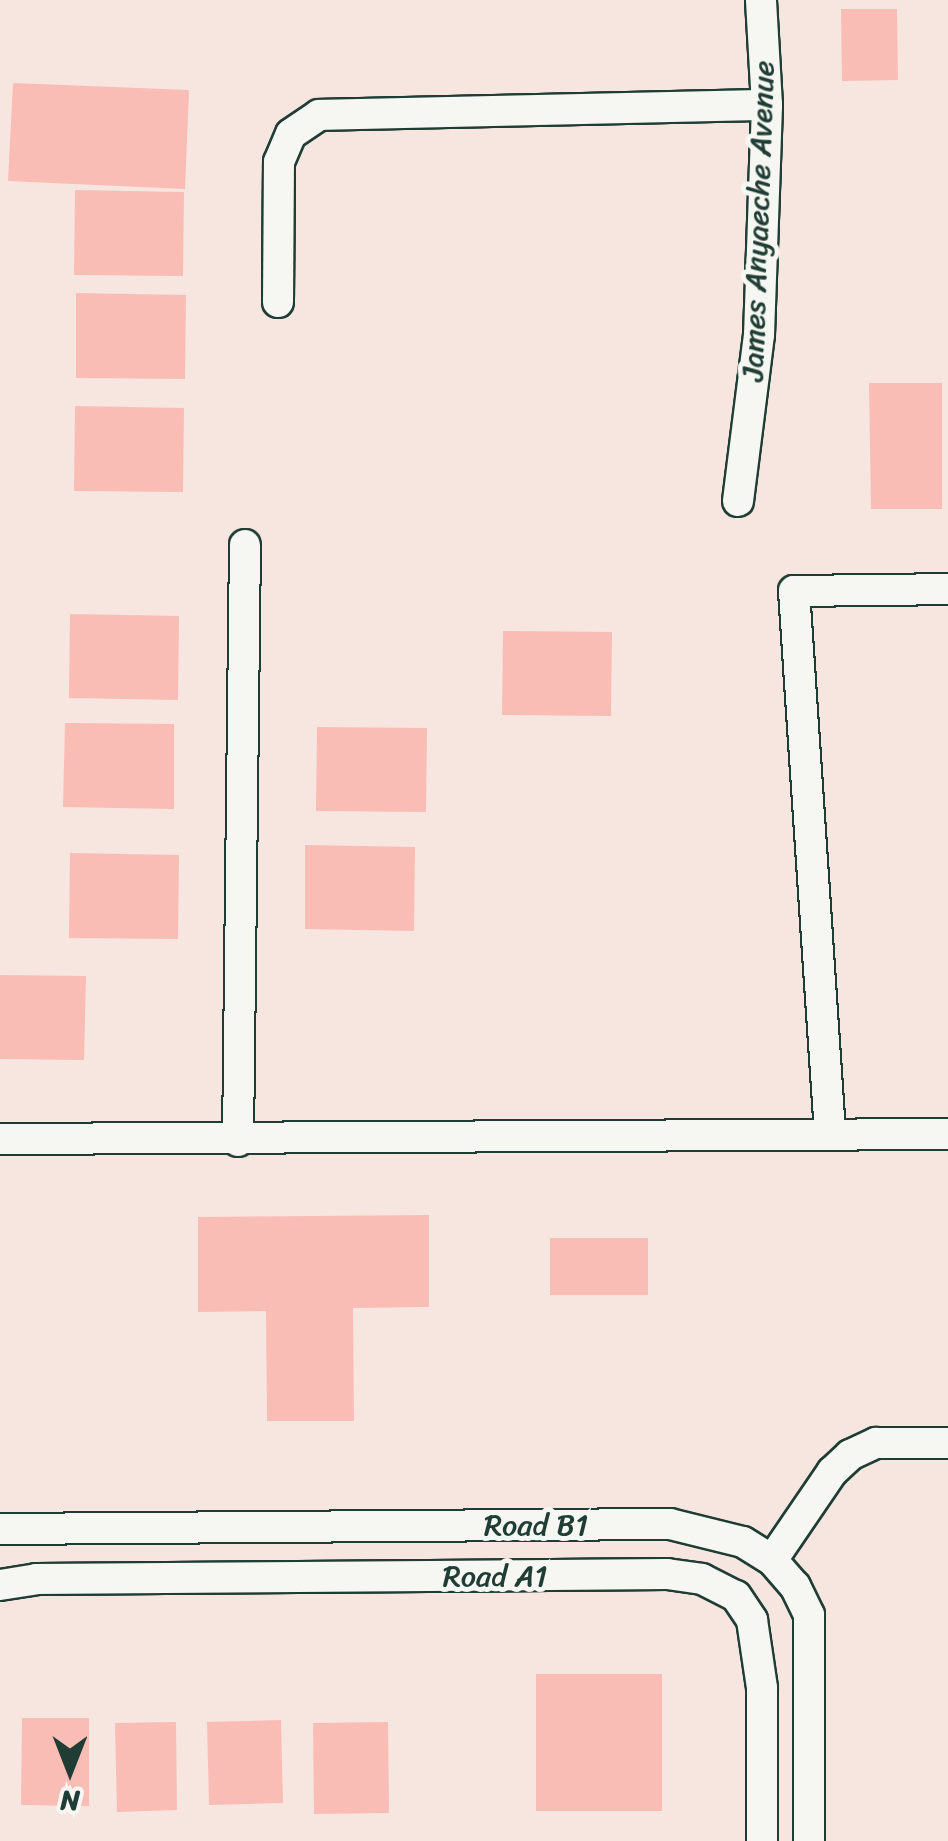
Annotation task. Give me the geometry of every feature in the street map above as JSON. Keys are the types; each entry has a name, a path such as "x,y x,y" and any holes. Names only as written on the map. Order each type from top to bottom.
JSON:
{"street":[{"name":"James Anyaeche Avenue","path":"738,501 759,335 768,106 761,0"},
{"path":"278,302 279,162 291,134 319,115 768,106"},
{"path":"238,1141 244,545"},
{"path":"830,1132 794,591 948,589"},
{"path":"0,1139 238,1141 830,1132 948,1134"},
{"path":"772,1560 832,1472 850,1455 876,1443 948,1443"},
{"name":"Road B1","path":"0,1528 670,1524 744,1542 772,1560 795,1586 808,1616 809,1841"},
{"name":"Road A1","path":"0,1585 36,1579 668,1574 702,1579 736,1596 752,1620 762,1688 762,1841"}],"building":[{"path":"841,9 897,9 898,80 842,81"},
{"path":"13,83 189,90 185,189 8,181"},
{"path":"75,190 184,192 183,276 74,275"},
{"path":"76,293 186,295 185,379 76,378"},
{"path":"869,383 942,383 942,509 871,509"},
{"path":"75,406 184,408 183,492 74,491"},
{"path":"70,614 179,616 178,700 69,698"},
{"path":"503,631 612,632 611,716 502,715"},
{"path":"65,723 174,724 174,809 63,807"},
{"path":"317,727 427,728 426,812 316,811"},
{"path":"305,845 415,847 414,931 305,929"},
{"path":"70,853 179,855 178,939 69,938"},
{"path":"0,975 86,976 84,1060 0,1059"},
{"path":"429,1215 429,1307 353,1308 354,1421 267,1421 266,1311 198,1312 198,1217"},
{"path":"550,1238 648,1238 648,1295 550,1295"},
{"path":"536,1674 662,1674 662,1811 536,1811"},
{"path":"22,1718 89,1718 89,1806 21,1805"},
{"path":"281,1720 283,1803 209,1805 207,1722"},
{"path":"176,1722 177,1810 117,1812 115,1723"},
{"path":"388,1722 389,1813 314,1814 313,1723"}]}
